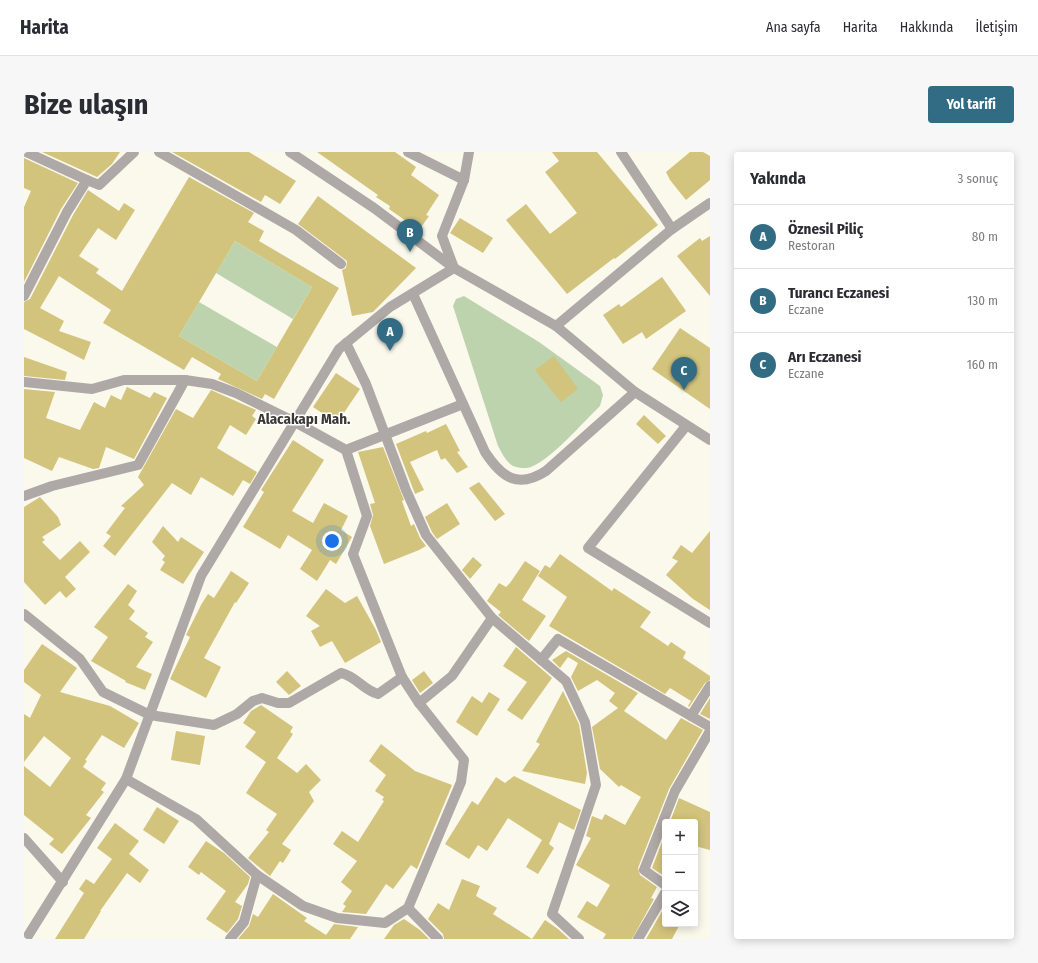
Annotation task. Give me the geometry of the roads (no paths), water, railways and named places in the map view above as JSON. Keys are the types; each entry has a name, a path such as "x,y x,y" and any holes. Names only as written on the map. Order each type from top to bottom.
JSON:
{"street":[{"path":"26,152 99,185 134,152"},
{"path":"159,152 296,230 341,264"},
{"path":"290,152 374,208 454,268 556,326 635,392 710,440"},
{"path":"408,152 464,180"},
{"path":"454,268 442,236 464,180 469,152"},
{"path":"621,152 672,229"},
{"path":"24,296 66,212 87,180"},
{"path":"556,326 672,229 710,203"},
{"path":"26,939 126,779 201,576 339,349 390,307 454,268"},
{"path":"413,294 484,452 494,467 508,478 522,481 534,478 546,471 635,392"},
{"path":"346,343 366,384 384,434 426,535 492,618 566,681 585,722 596,785 552,914 579,939"},
{"path":"24,382 92,389 124,380 185,380 218,386 295,422 346,450 367,516 353,554 402,677 419,703 464,760 461,782 408,908 385,923 337,918 303,906 257,875 196,820 126,779"},
{"path":"24,496 52,486 138,465 185,380"},
{"path":"346,450 463,404"},
{"path":"686,426 588,548 710,623"},
{"path":"24,614 80,659 103,692 150,715 214,724 237,714 253,701 262,698 289,703 341,673 349,675 369,692 378,694 402,677"},
{"path":"419,703 452,676 492,618"},
{"path":"541,660 558,638 710,727"},
{"path":"691,716 710,686"},
{"path":"662,883 644,870 675,791 710,731"},
{"path":"24,838 63,882"},
{"path":"230,939 244,922 257,875"},
{"path":"638,939 662,898"},
{"path":"408,908 438,939"}],"place":[{"name":"Turancı Eczanesi","path":"410,252"},
{"name":"Öznesil Piliç","path":"390,351"},
{"name":"Arı Eczanesi","path":"684,390"}],"district":[{"name":"Alacakapı Mah.","path":"304,419"}]}
